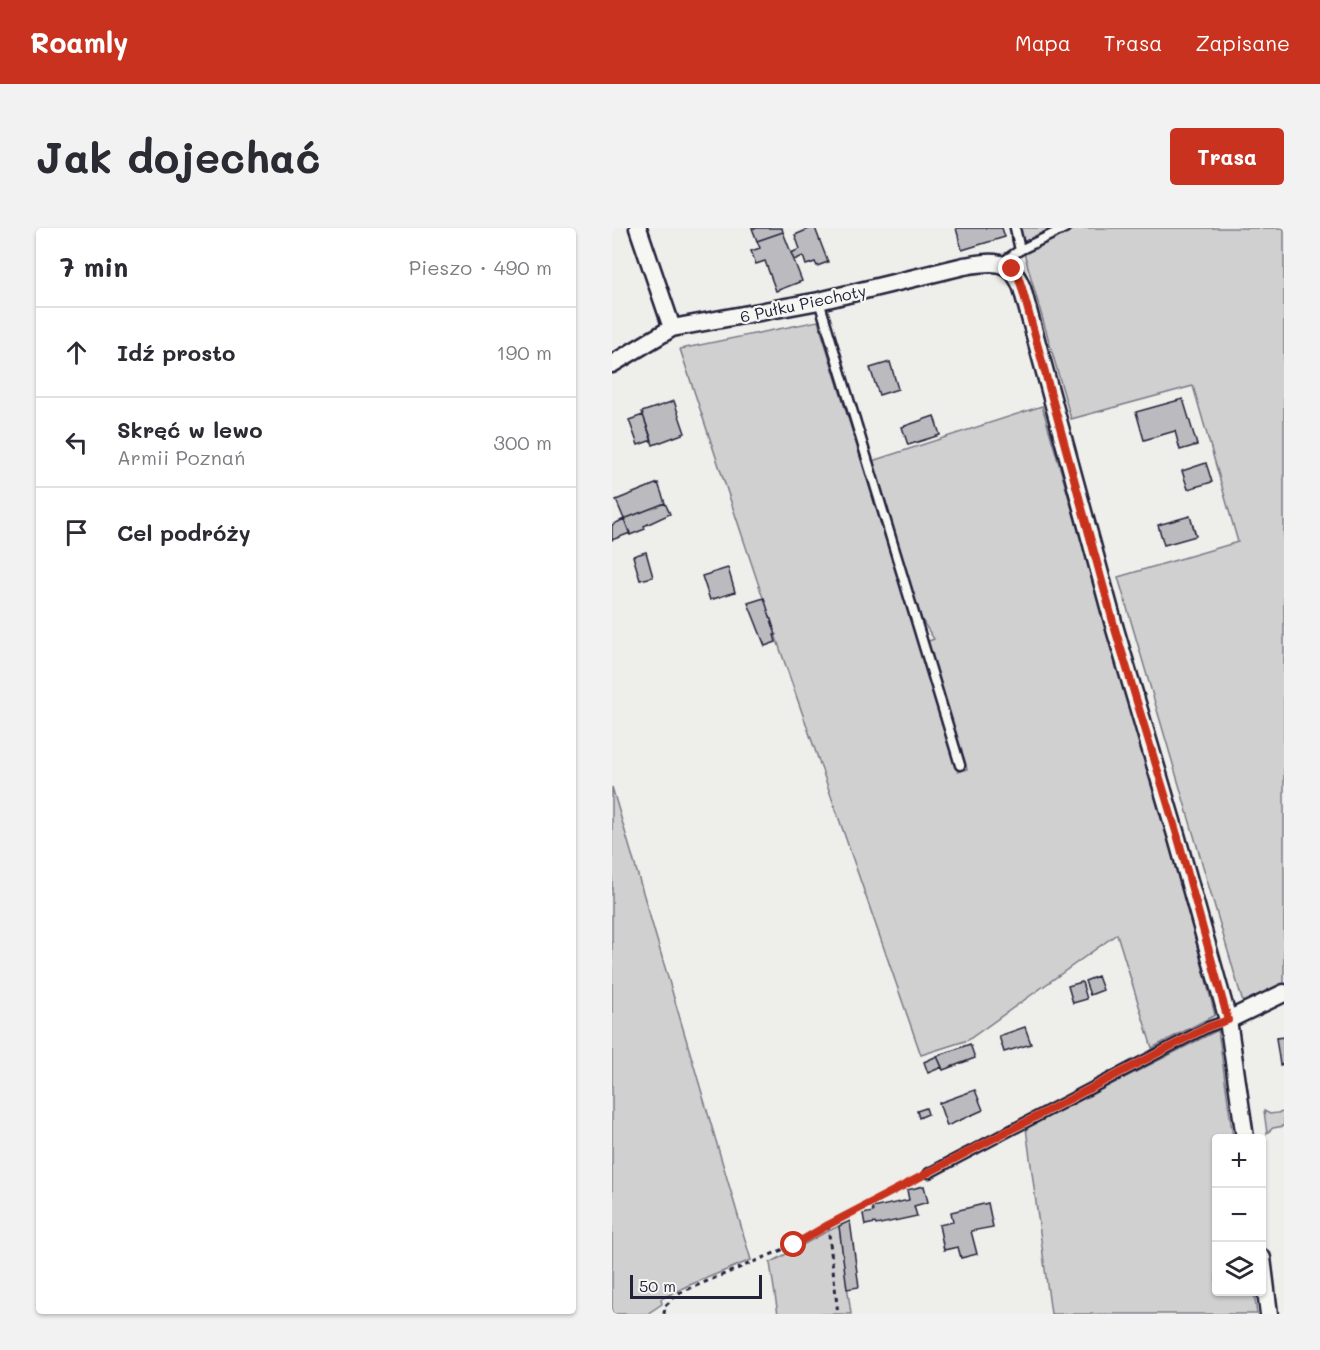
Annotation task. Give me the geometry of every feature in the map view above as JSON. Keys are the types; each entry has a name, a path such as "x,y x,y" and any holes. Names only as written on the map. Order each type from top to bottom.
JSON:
{"street":[{"path":"639,228 672,328"},
{"name":"6 Pułku Piechoty","path":"612,364 672,328 819,301 964,266 982,263 1001,264"},
{"path":"1001,264 1012,269 1018,276 1022,288 1115,629 1178,838 1228,1020 1244,1134"},
{"path":"1228,1020 1284,993"},
{"path":"1266,1290 1269,1314"}],"lane":[{"path":"1015,228 1020,250"},
{"path":"1001,264 1020,250 1065,228"},
{"path":"819,301 960,765"},
{"path":"928,1173 1208,1027 1228,1020"}],"path":[{"path":"664,1314 665,1306 679,1293 794,1245 928,1173"},
{"path":"828,1225 838,1314"}],"shaded area":[{"path":"1019,228 1052,228 1023,242"},
{"path":"1076,228 1284,228 1284,986 1244,1006 1118,577 1238,542 1193,386 1071,419 1024,253"},
{"path":"818,321 958,772 967,769 926,642 934,639 920,617 872,461 1042,406 1182,887 1215,1015 1152,1048 1117,934 968,1040 921,1055 780,649 680,349"},
{"path":"612,787 751,1260 661,1299 662,1304 647,1314 612,1314"},
{"path":"1218,1030 1232,1134 1212,1134 1212,1296 1255,1296 1257,1314 1051,1314 1026,1128"},
{"path":"1264,1111 1270,1114 1284,1112 1284,1126 1273,1128 1267,1133"},
{"path":"839,1226 851,1314 778,1314 770,1263"}],"building":[{"path":"752,228 782,228 783,232 757,241"},
{"path":"815,228 828,262 817,266 815,262 806,265 803,256 794,260 791,253 800,249 795,235"},
{"path":"956,228 1002,228 1005,237 962,250"},
{"path":"783,232 802,281 776,291 765,261 756,264 751,251 760,248 757,241"},
{"path":"890,362 898,389 879,395 870,368"},
{"path":"1183,399 1197,445 1180,450 1175,431 1144,440 1136,412"},
{"path":"674,401 685,433 653,445 642,412"},
{"path":"643,415 652,440 638,445 629,420"},
{"path":"934,416 940,435 908,445 902,427"},
{"path":"1206,463 1212,482 1188,489 1182,471"},
{"path":"658,483 665,503 624,519 616,500"},
{"path":"665,503 670,514 630,535 624,519"},
{"path":"1190,516 1196,536 1164,545 1158,525"},
{"path":"624,519 630,533 612,540 612,525"},
{"path":"646,552 653,577 640,580 633,556"},
{"path":"728,568 735,592 710,600 702,576"},
{"path":"764,598 776,635 774,635 776,642 765,646 748,603"},
{"path":"1098,976 1103,990 1090,995 1085,981"},
{"path":"1082,982 1087,999 1073,1003 1068,986"},
{"path":"1025,1027 1031,1044 1004,1052 999,1036"},
{"path":"1284,1037 1284,1064 1280,1065 1276,1038"},
{"path":"970,1044 975,1058 943,1070 937,1056"},
{"path":"937,1056 942,1067 928,1073 924,1062"},
{"path":"975,1090 983,1110 947,1126 939,1103"},
{"path":"926,1108 928,1114 919,1118 917,1111"},
{"path":"924,1186 928,1202 914,1206 917,1216 876,1225 875,1223 865,1225 863,1214 873,1212 872,1208 909,1200 907,1190"},
{"path":"988,1203 993,1227 971,1231 977,1254 961,1258 958,1247 944,1250 939,1225 953,1222 951,1212"},
{"path":"850,1221 859,1287 847,1289 839,1226"}],"route":[{"path":"794,1245 828,1225 1208,1027 1228,1020 1178,838 1115,629 1022,288 1018,276 1012,269"}]}
